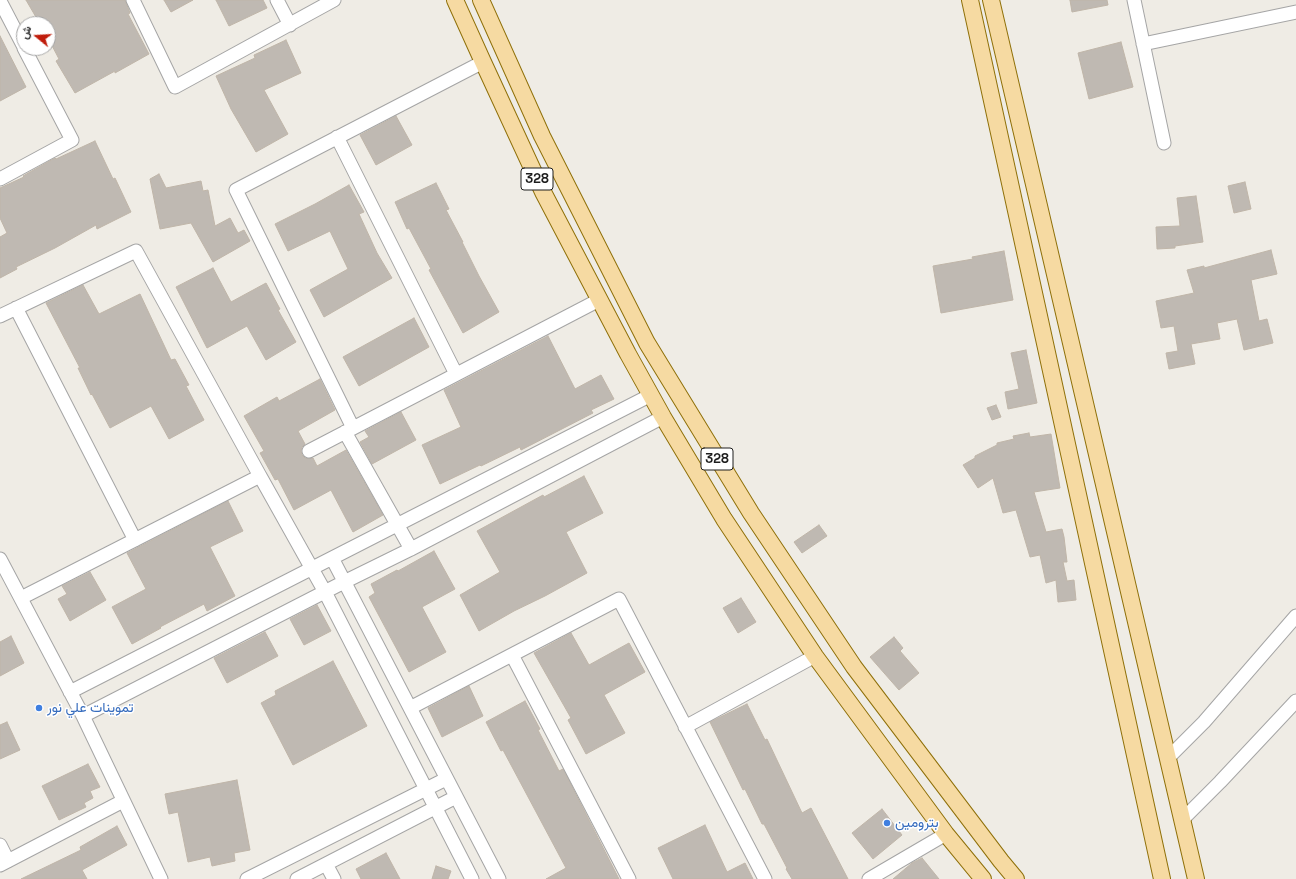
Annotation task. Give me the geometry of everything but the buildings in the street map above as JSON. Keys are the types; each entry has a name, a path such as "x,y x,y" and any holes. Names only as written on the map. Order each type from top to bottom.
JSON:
{"main road":[{"name":"328","path":"456,0 543,192 599,300 651,394"},
{"name":"328","path":"481,0 542,136 646,343 751,513 854,667 1016,879"},
{"path":"970,0 1162,879"},
{"path":"992,0 1196,879"},
{"path":"651,394 663,417 724,519 815,656 946,834 983,879"}],"street":[{"path":"133,0 175,87 334,0"},
{"path":"277,0 290,25"},
{"path":"1134,0 1164,143"},
{"path":"0,1 16,32"},
{"path":"1143,44 1296,12"},
{"path":"0,179 72,140 28,56"},
{"path":"411,549 349,430 236,190 483,62"},
{"path":"337,137 456,374"},
{"path":"0,316 136,251 325,592 472,879"},
{"path":"309,451 599,300"},
{"path":"16,308 135,540"},
{"path":"70,692 651,394"},
{"path":"83,716 411,549 663,417"},
{"path":"21,598 260,476"},
{"path":"332,558 499,879"},
{"path":"0,559 3,572 21,598 83,716 161,879"},
{"path":"410,708 618,599 765,879"},
{"path":"1168,758 1204,722 1296,616"},
{"path":"512,655 628,879"},
{"path":"686,727 815,656"},
{"path":"1182,820 1296,701"},
{"path":"247,879 446,779"},
{"path":"297,879 456,797"},
{"path":"0,845 4,863 124,801"},
{"path":"869,879 946,834"},
{"path":"326,864 334,879"}],"place":[{"name":"تموينات علي نور","path":"39,708"},
{"name":"بترومين","path":"887,823"}]}
